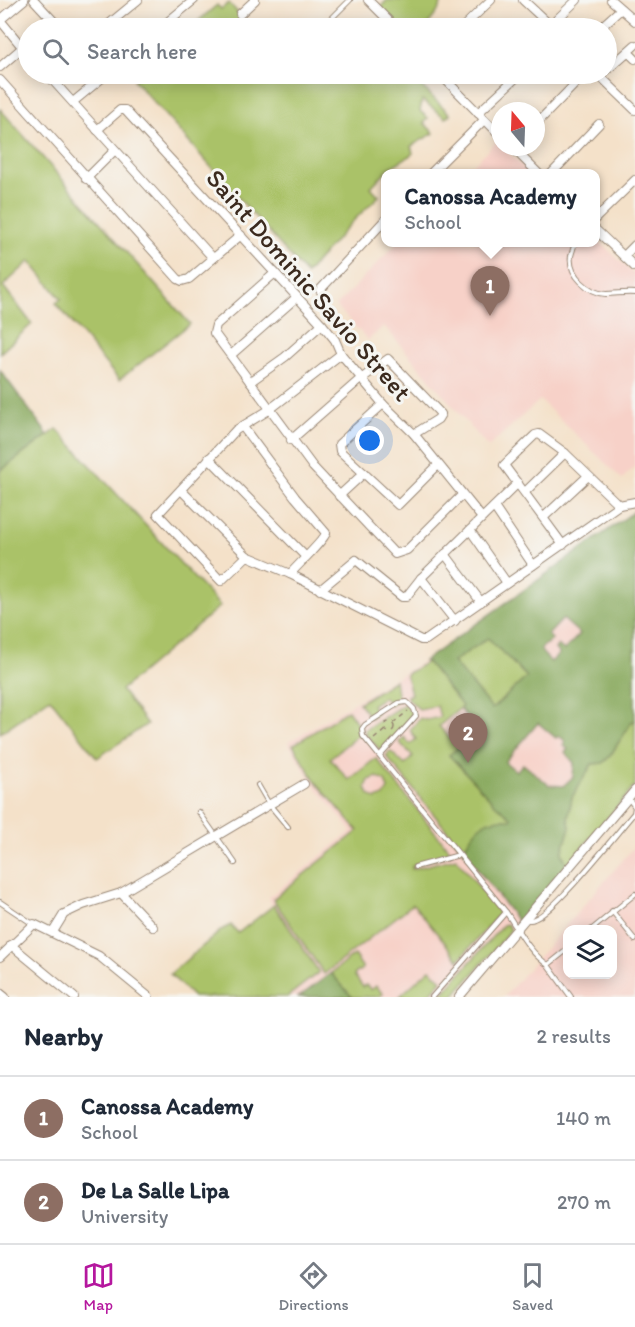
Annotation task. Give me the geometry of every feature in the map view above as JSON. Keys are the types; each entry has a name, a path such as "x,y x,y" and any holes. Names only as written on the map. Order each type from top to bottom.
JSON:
{"street":[{"path":"18,41 0,20 24,0"},
{"path":"34,0 51,18"},
{"path":"116,18 138,0"},
{"path":"172,18 194,0"},
{"path":"240,14 255,0"},
{"path":"368,0 386,18"},
{"path":"472,18 491,0"},
{"path":"523,0 542,18"},
{"path":"560,18 577,0"},
{"path":"611,0 635,21"},
{"path":"611,18 621,9"},
{"path":"617,61 635,45"},
{"path":"628,52 635,59"},
{"path":"0,67 18,55"},
{"path":"0,80 86,179 178,279 182,281 189,279 241,235"},
{"path":"57,84 213,258"},
{"path":"73,102 95,84"},
{"path":"453,84 491,127"},
{"path":"478,113 509,84"},
{"path":"545,115 575,84"},
{"path":"612,84 635,110"},
{"name":"Saint Dominic Savio Street","path":"97,130 120,110 125,110 322,324 335,340 341,354 383,404 414,434 482,518"},
{"path":"435,169 484,120"},
{"path":"556,169 599,124"},
{"path":"86,179 116,150"},
{"path":"522,156 534,169"},
{"path":"600,214 635,180"},
{"path":"321,290 381,224"},
{"path":"600,234 635,267"},
{"path":"624,256 635,245"},
{"path":"275,273 214,327 214,333 313,467 395,554 407,550 462,495"},
{"path":"231,355 297,297"},
{"path":"250,382 285,357 322,324"},
{"path":"247,556 221,581 158,514 236,430 269,410 341,354"},
{"path":"291,440 389,359 440,412 438,419 414,434"},
{"path":"383,404 339,444 340,451 398,505 438,465"},
{"path":"243,427 295,497 326,532 324,539 290,574"},
{"path":"563,545 504,465 535,435 539,434 565,453 618,505"},
{"path":"525,492 565,453"},
{"path":"209,458 305,556"},
{"path":"339,496 364,473"},
{"path":"544,517 588,476"},
{"path":"320,590 355,560 402,597 406,597 421,578 518,483"},
{"path":"181,490 247,556 290,574 421,640 432,637 618,505 635,502"},
{"path":"494,507 533,566"},
{"path":"470,530 507,583"},
{"path":"445,554 481,602"},
{"path":"421,578 455,621"},
{"path":"52,933 64,914 82,904 121,893 304,784"},
{"path":"459,997 635,790"},
{"path":"121,893 153,927"},
{"path":"0,957 34,924 99,956 149,997"},
{"path":"11,945 74,997"},
{"path":"0,993 5,997"}],"lane":[{"path":"331,18 350,0"},
{"path":"574,247 570,258 573,272 589,288 604,294 635,293"},
{"path":"380,756 414,720 416,714 406,701 365,725 362,734 506,912 538,958 548,965 571,997"},
{"path":"258,785 269,804 288,827"},
{"path":"525,919 538,918 556,902 634,813 634,805 628,798"},
{"path":"199,812 235,863"},
{"path":"415,867 459,855"},
{"path":"597,925 635,894"},
{"path":"0,902 34,924"},
{"path":"612,911 635,940"},
{"path":"432,997 506,912"},
{"path":"548,965 563,952"}],"path":[{"path":"385,730 392,731 393,724 412,707"},
{"path":"369,743 385,730 386,723 393,724"}],"shaded area":[{"path":"491,147 491,156 512,156 526,169 469,169"},
{"path":"600,242 635,275 635,466 622,479 540,400 488,447 384,326 368,340 336,306 393,247 600,247"},
{"path":"635,511 635,786 453,997 352,997 331,973 299,997 193,997 170,974 223,929 231,925 238,933 272,905 269,897 352,831 313,784 288,742 424,661"},
{"path":"635,846 635,997 504,997 563,929 563,979 617,979 617,925 566,925"}],"green space":[{"path":"387,0 438,0 441,4 433,18 390,18 380,8"},
{"path":"229,3 243,18 202,18 217,5 221,9"},
{"path":"138,84 419,84 450,114 446,118 422,100 420,111 428,118 424,123 434,133 411,146 413,153 411,155 388,169 381,169 381,176 371,187 379,196 350,224 306,274"},
{"path":"0,109 190,324 119,380 56,303 61,299 30,261 3,286 32,324 0,353"},
{"path":"0,370 48,435 0,471"},
{"path":"57,429 220,606 121,690 147,724 97,758 50,698 0,733 0,471"},
{"path":"635,511 635,720 610,756 603,763 592,764 572,797 568,818 570,827 562,853 567,865 518,922 463,850 472,834 481,825 493,820 511,819 449,755 458,748 463,754 483,736 460,709 462,706 424,661","holes":["563,619 580,634 564,650 558,645 555,649 559,654 551,662 541,649 552,639 548,635","488,638 527,677 492,709 453,662","538,723 556,738 559,736 565,741 563,745 568,749 565,752 574,763 573,777 563,786 549,785 523,764 516,771 505,762"]},
{"path":"488,638 527,677 492,709 453,662"},
{"path":"427,662 463,706 439,726 458,748 449,755 495,804 511,817 511,820 496,820 482,827 463,850 386,756 390,751 405,765 413,756 399,742 404,737 410,744 416,739 410,730 420,718 427,720 440,717 437,706 419,709 407,698 411,694 406,674"},
{"path":"395,680 398,700 390,705 384,697 372,705 377,713 370,718 359,703"},
{"path":"404,704 412,712 412,718 380,750 365,734 365,730"},
{"path":"348,710 359,726 358,735 330,758 349,780 376,758 452,853 412,866 412,869 456,858 500,913 459,960 413,904 324,974 273,899 358,831 316,782 293,745","holes":["377,777 385,781 388,789 384,796 376,799 369,795 366,787 369,780"]},
{"path":"635,720 635,786 567,865 562,853 570,827 568,818 572,797 592,764 603,763 610,756"},
{"path":"274,905 319,972 287,997 193,997 170,974 223,929 231,925 238,933"},
{"path":"507,924 511,930 453,997 439,997 503,925"},
{"path":"354,955 363,968 354,975 363,987 366,985 371,990 376,986 383,994 378,997 352,997 331,973"},
{"path":"430,969 442,980 427,997 399,997"},
{"path":"331,973 352,997 299,997"}],"place":[{"name":"Canossa Academy","path":"490,316"},
{"name":"De La Salle Lipa","path":"468,763"}]}
